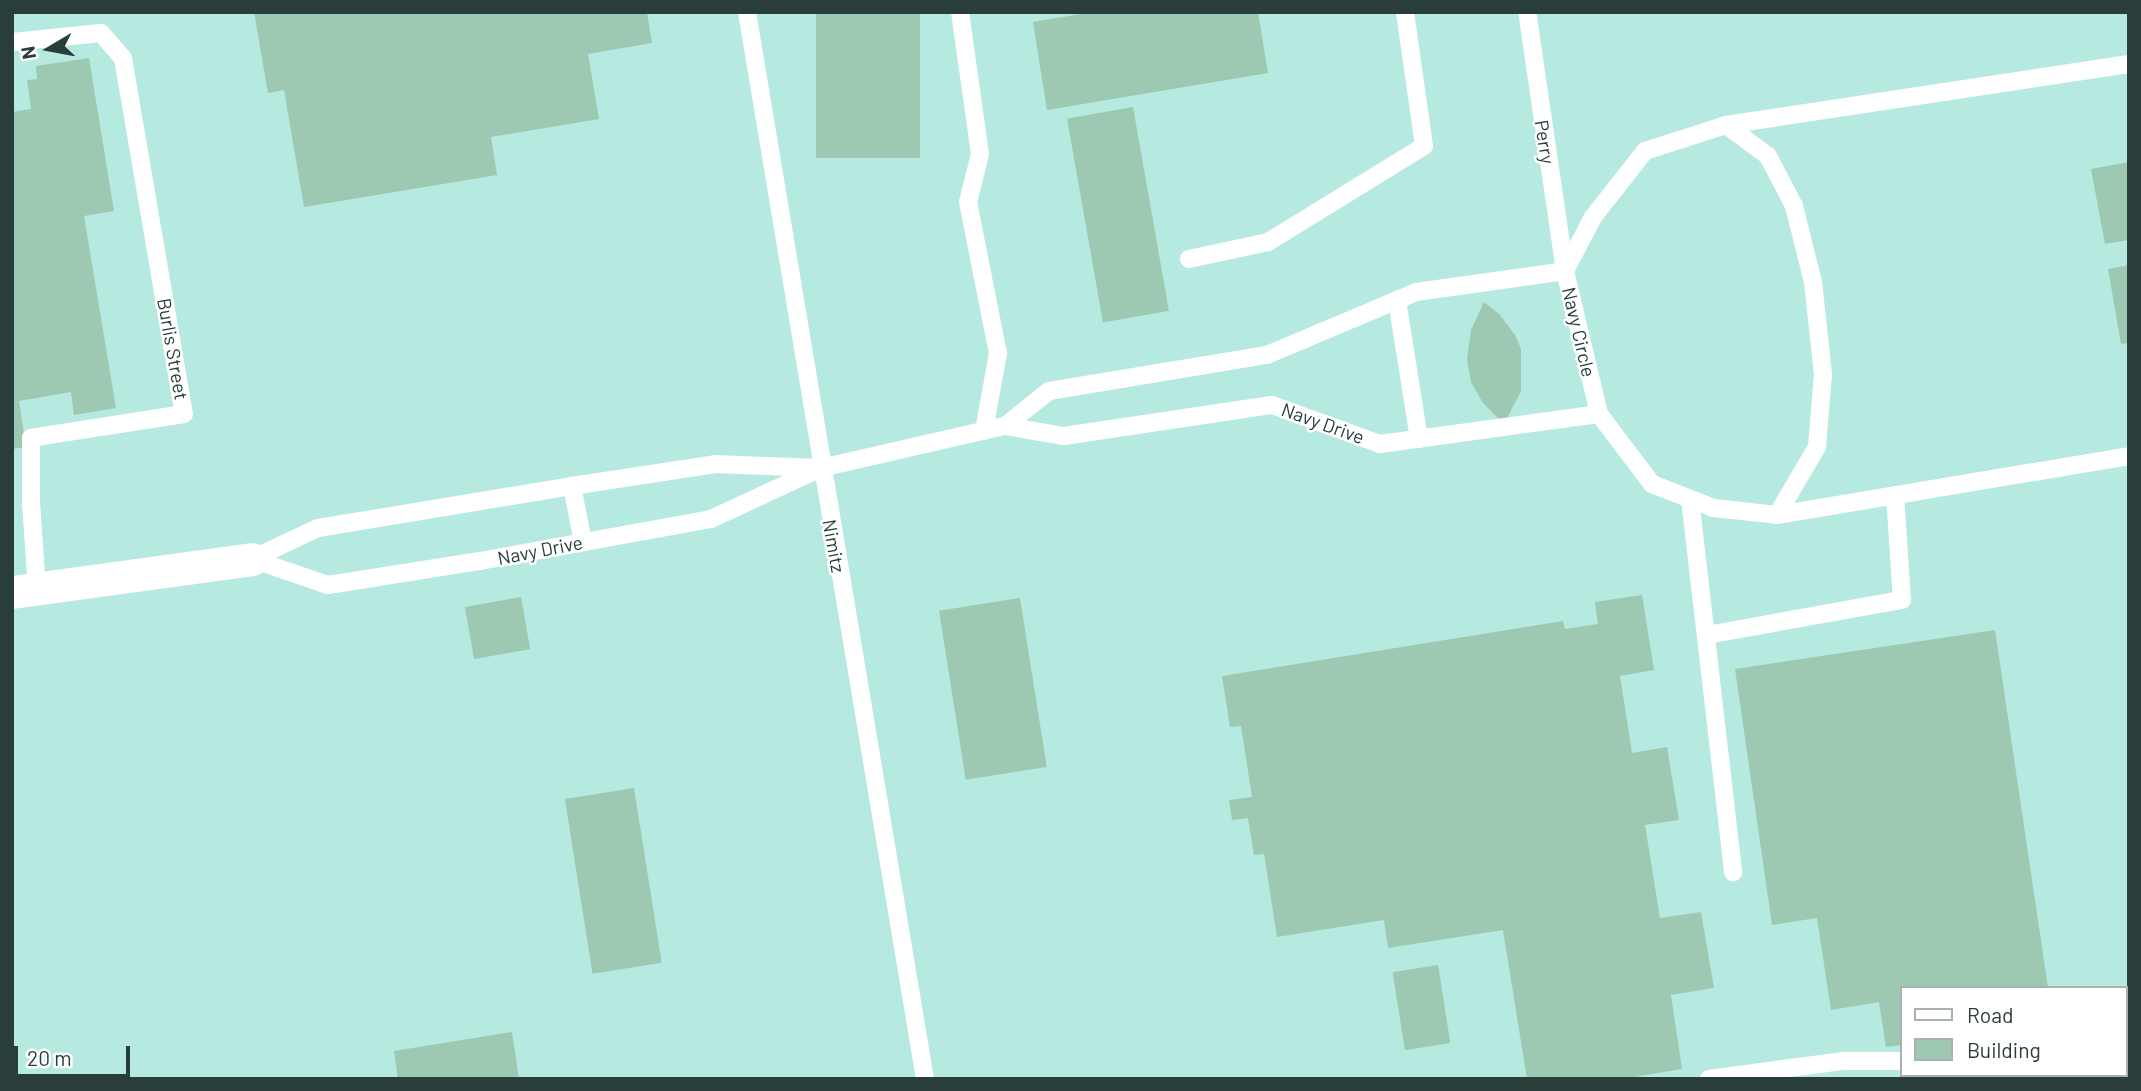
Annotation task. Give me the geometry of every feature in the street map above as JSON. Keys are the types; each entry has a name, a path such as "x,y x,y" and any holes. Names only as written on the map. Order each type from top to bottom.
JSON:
{"street":[{"name":"Navy Drive","path":"25,590 253,559"}],"lane":[{"name":"Nimitz","path":"747,12 925,1079"},
{"path":"960,12 980,154 968,202 998,353 984,431"},
{"path":"1189,259 1268,242 1424,145 1405,12"},
{"name":"Perry","path":"1527,12 1565,271"},
{"name":"Burlis Street","path":"12,41 101,33 122,58 184,414 31,438 31,503 25,590"},
{"name":"Navy Circle","path":"2129,64 1726,125 1645,151 1592,217 1565,271 1599,414 1653,484 1714,508 1777,515 2129,456"},
{"path":"1726,125 1768,156 1794,206 1813,282 1823,374 1817,447 1777,515"},
{"name":"Navy Drive","path":"1005,426 1049,391 1266,355 1416,292 1565,271"},
{"path":"1397,300 1419,439"},
{"name":"Navy Drive","path":"253,559 328,585 583,542 711,519 821,468 1005,426 1064,436 1272,405 1380,444 1599,414"},
{"name":"Navy Drive","path":"253,559 318,528 572,486 715,464 821,468"},
{"path":"572,486 583,542"},
{"path":"1707,635 1902,600 1895,495"},
{"path":"1690,499 1733,873"},
{"path":"1709,1079 1759,1076 1842,1061 1899,1061"}],"building":[{"path":"254,12 647,12 652,43 588,54 599,119 491,137 497,175 304,207 284,90 268,93"},
{"path":"816,12 920,12 920,158 816,158"},
{"path":"1093,12 1258,12 1268,73 1047,110 1033,22"},
{"path":"89,58 114,211 84,216 116,408 74,415 71,392 19,401 26,447 12,449 12,112 31,109 27,80 37,79 36,66"},
{"path":"1133,107 1169,311 1103,322 1067,119"},
{"path":"2129,162 2129,240 2105,244 2091,169"},
{"path":"2129,265 2129,343 2121,344 2108,269"},
{"path":"1484,302 1500,315 1515,335 1521,349 1521,391 1504,424 1483,403 1471,382 1467,360 1471,330"},
{"path":"1642,595 1654,670 1620,676 1632,753 1667,747 1679,820 1645,825 1660,918 1701,912 1714,988 1671,995 1682,1069 1622,1079 1527,1079 1503,930 1388,948 1384,920 1277,937 1264,854 1254,855 1248,818 1232,820 1229,800 1252,797 1241,726 1230,727 1222,676 1563,621 1565,629 1598,624 1595,602"},
{"path":"521,597 530,649 474,659 465,607"},
{"path":"1020,598 1047,767 966,780 939,611"},
{"path":"1995,630 2048,986 1899,986 1899,1045 1886,1047 1879,1002 1831,1010 1817,918 1772,925 1735,669"},
{"path":"634,788 662,963 593,974 565,799"},
{"path":"1438,965 1450,1043 1405,1050 1393,972"},
{"path":"512,1032 519,1079 398,1079 394,1051"}]}
